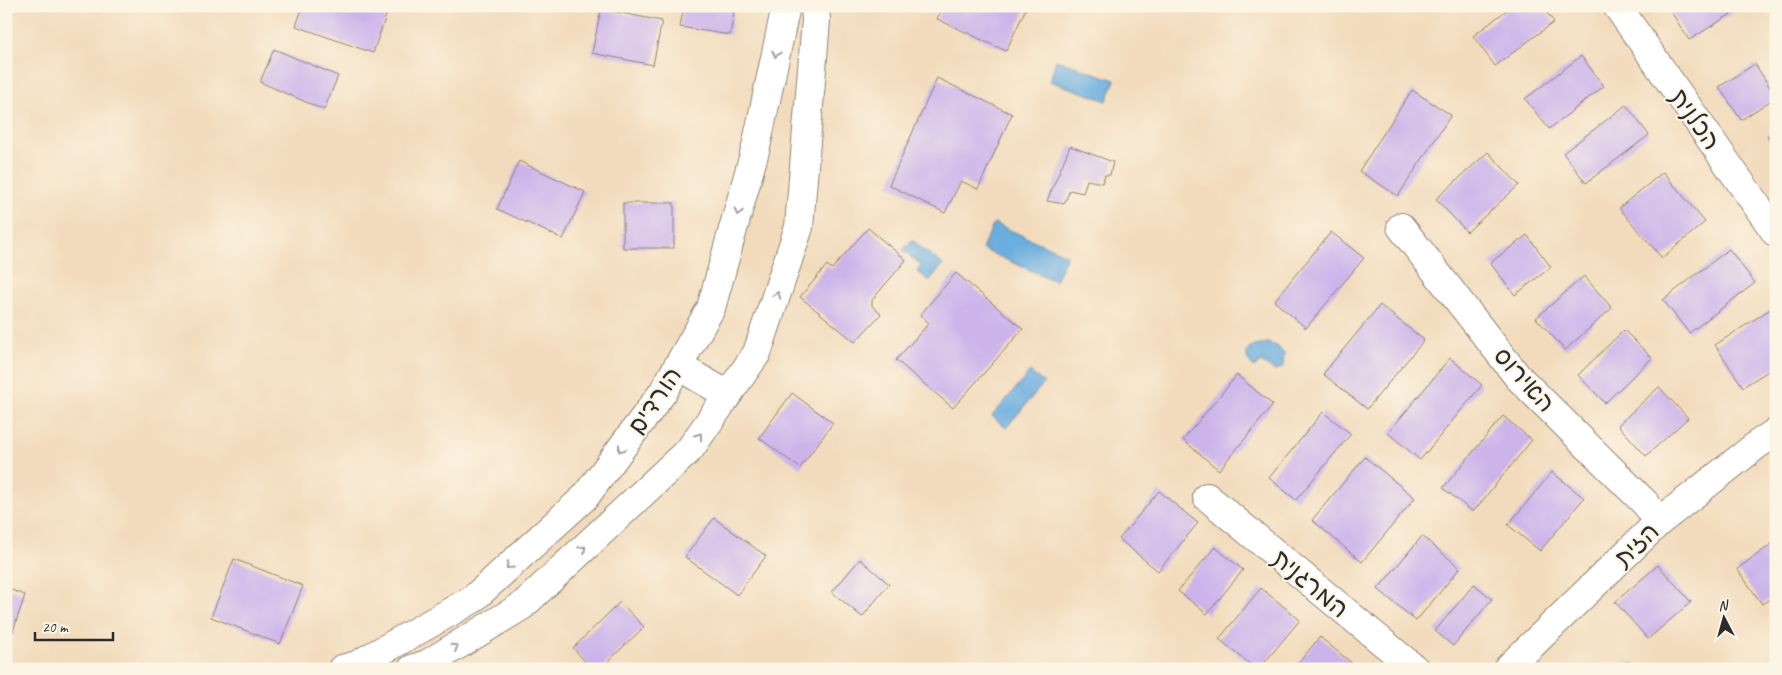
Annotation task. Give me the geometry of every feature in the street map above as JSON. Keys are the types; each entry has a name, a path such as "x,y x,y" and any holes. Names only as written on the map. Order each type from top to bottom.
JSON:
{"street":[{"name":"הורדים","path":"342,669 357,664 473,599 480,593 585,497 663,392 711,308 756,147 786,6"},
{"name":"הורדים","path":"412,669 427,664 522,606 690,449 757,353 799,226 816,20 815,6"},
{"name":"הכלנית","path":"1617,6 1776,232"},
{"name":"האירוס","path":"1401,227 1518,377 1646,504 1659,522"},
{"path":"678,366 728,395"},
{"name":"הזית","path":"1507,669 1659,522 1776,432"},
{"name":"המרגנית","path":"1207,497 1415,669"}],"water":[{"path":"1056,60 1115,80 1107,101 1050,81"},
{"path":"994,223 1067,255 1055,281 982,249"},
{"path":"912,240 943,265 929,281 917,271 921,265 903,250"},
{"path":"1268,343 1277,346 1284,354 1283,367 1275,371 1261,362 1254,368 1248,360 1246,352 1250,347"},
{"path":"1030,372 1044,383 1006,428 992,416"}],"building":[{"path":"303,6 367,6 387,13 373,53 296,26"},
{"path":"684,6 735,6 730,35 680,27"},
{"path":"943,6 1027,6 1006,51 937,19"},
{"path":"1512,6 1542,6 1554,22 1495,66 1473,36"},
{"path":"1744,6 1689,40 1668,7"},
{"path":"601,9 662,21 653,65 592,53"},
{"path":"274,49 338,76 324,110 260,82"},
{"path":"1581,56 1604,86 1549,129 1525,99"},
{"path":"1755,64 1776,97 1741,120 1719,87"},
{"path":"937,78 1012,114 978,189 961,181 945,213 889,185"},
{"path":"1412,90 1451,115 1398,196 1359,171"},
{"path":"1626,105 1649,135 1586,183 1563,153"},
{"path":"1776,132 1776,152 1767,136"},
{"path":"1070,146 1113,162 1110,175 1105,175 1102,183 1087,180 1083,193 1070,190 1064,204 1047,201"},
{"path":"1488,152 1519,185 1467,232 1436,199"},
{"path":"519,161 585,192 563,239 497,209"},
{"path":"1663,172 1705,222 1662,258 1619,208"},
{"path":"623,203 674,203 674,248 623,248"},
{"path":"868,228 906,260 872,300 872,306 881,314 855,342 800,297 827,265 832,269"},
{"path":"1331,232 1364,258 1306,328 1274,301"},
{"path":"1527,235 1551,267 1515,295 1490,263"},
{"path":"1729,249 1755,283 1689,333 1663,300"},
{"path":"956,273 1023,329 953,408 896,360 929,323 920,315"},
{"path":"1584,276 1612,308 1565,350 1536,318"},
{"path":"1380,305 1424,340 1367,409 1323,374"},
{"path":"1772,308 1776,314 1776,366 1743,387 1715,345"},
{"path":"1624,330 1652,358 1605,403 1578,375"},
{"path":"1450,358 1482,385 1420,460 1388,433"},
{"path":"1237,375 1273,405 1219,470 1183,440"},
{"path":"1659,387 1688,418 1646,456 1618,425"},
{"path":"792,393 833,423 800,468 759,438"},
{"path":"1323,412 1351,434 1296,500 1269,478"},
{"path":"1503,416 1532,440 1473,512 1443,488"},
{"path":"1365,457 1415,498 1362,562 1312,520"},
{"path":"1552,472 1584,498 1540,551 1508,525"},
{"path":"1159,491 1198,523 1158,571 1119,539"},
{"path":"714,518 766,556 737,595 685,557"},
{"path":"1422,536 1460,568 1416,621 1378,589"},
{"path":"1776,541 1776,595 1762,604 1737,569"},
{"path":"1215,547 1243,570 1207,614 1178,591"},
{"path":"234,559 303,586 280,644 211,617"},
{"path":"860,559 889,584 862,617 832,592"},
{"path":"1658,565 1691,602 1648,639 1615,602"},
{"path":"1474,584 1492,599 1453,646 1435,631"},
{"path":"6,588 25,595 8,646 6,645"},
{"path":"1261,588 1300,620 1259,669 1256,669 1219,639"},
{"path":"620,602 644,627 600,669 592,669 573,648"},
{"path":"1320,637 1354,665 1351,669 1293,669"},
{"path":"1628,661 1635,669 1619,669"}]}
